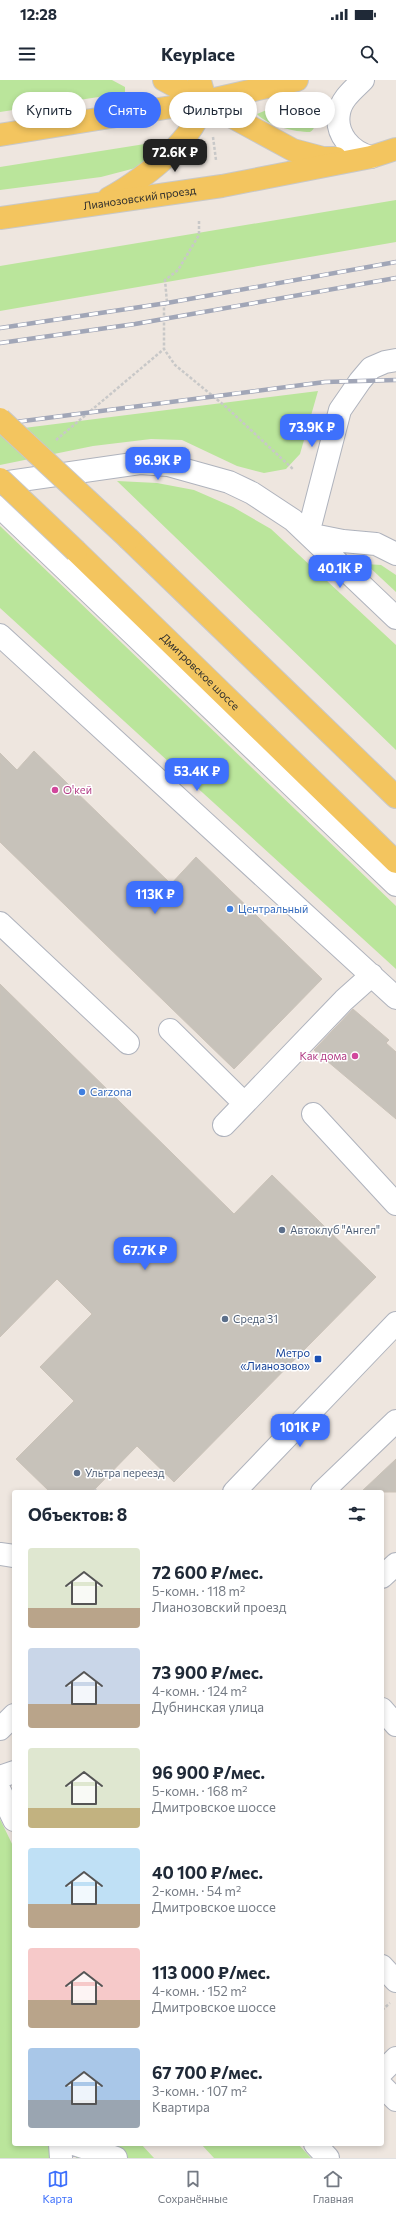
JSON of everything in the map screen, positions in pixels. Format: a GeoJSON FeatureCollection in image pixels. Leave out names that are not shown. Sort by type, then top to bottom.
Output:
{"type":"FeatureCollection","features":[{"type":"Feature","properties":{"kind":"main road"},"geometry":{"type":"LineString","coordinates":[[164,80],[185,92]]}},
{"type":"Feature","properties":{"kind":"main road"},"geometry":{"type":"LineString","coordinates":[[199,80],[204,88],[203,92]]}},
{"type":"Feature","properties":{"kind":"main road"},"geometry":{"type":"LineString","coordinates":[[245,92],[297,80]]}},
{"type":"Feature","properties":{"kind":"main road"},"geometry":{"type":"LineString","coordinates":[[0,135],[169,107]]}},
{"type":"Feature","properties":{"kind":"main road"},"geometry":{"type":"LineString","coordinates":[[102,203],[129,188],[158,166],[178,145],[191,128]]}},
{"type":"Feature","properties":{"kind":"main road"},"geometry":{"type":"LineString","coordinates":[[251,128],[293,150],[323,158],[364,158]]}},
{"type":"Feature","properties":{"kind":"main road","name":"Лианозовский проезд"},"geometry":{"type":"LineString","coordinates":[[0,218],[222,186],[364,158],[396,149]]}},
{"type":"Feature","properties":{"kind":"main road"},"geometry":{"type":"LineString","coordinates":[[0,419],[128,539],[396,797]]}},
{"type":"Feature","properties":{"kind":"main road","name":"Дмитровское шоссе"},"geometry":{"type":"LineString","coordinates":[[0,479],[396,862]]}},
{"type":"Feature","properties":{"kind":"street"},"geometry":{"type":"LineString","coordinates":[[363,80],[348,94],[339,113],[340,130],[347,144],[364,158]]}},
{"type":"Feature","properties":{"kind":"street"},"geometry":{"type":"LineString","coordinates":[[308,534],[318,490],[340,410],[360,380],[371,368],[385,362],[396,360]]}},
{"type":"Feature","properties":{"kind":"street"},"geometry":{"type":"LineString","coordinates":[[0,483],[140,463],[168,465],[206,475],[252,493],[281,511],[308,534],[396,618]]}},
{"type":"Feature","properties":{"kind":"street"},"geometry":{"type":"LineString","coordinates":[[0,507],[396,885]]}},
{"type":"Feature","properties":{"kind":"street"},"geometry":{"type":"LineString","coordinates":[[308,534],[343,541],[376,544],[396,554]]}},
{"type":"Feature","properties":{"kind":"street"},"geometry":{"type":"LineString","coordinates":[[0,634],[396,998]]}},
{"type":"Feature","properties":{"kind":"street"},"geometry":{"type":"LineString","coordinates":[[0,923],[128,1043]]}},
{"type":"Feature","properties":{"kind":"street"},"geometry":{"type":"LineString","coordinates":[[224,1125],[348,996],[372,975]]}},
{"type":"Feature","properties":{"kind":"street"},"geometry":{"type":"LineString","coordinates":[[170,1030],[244,1103]]}},
{"type":"Feature","properties":{"kind":"street"},"geometry":{"type":"LineString","coordinates":[[313,1114],[396,1204]]}},
{"type":"Feature","properties":{"kind":"street"},"geometry":{"type":"LineString","coordinates":[[236,1490],[396,1323]]}},
{"type":"Feature","properties":{"kind":"street"},"geometry":{"type":"LineString","coordinates":[[324,1490],[396,1421]]}},
{"type":"Feature","properties":{"kind":"street"},"geometry":{"type":"LineString","coordinates":[[0,1554],[12,1556]]}},
{"type":"Feature","properties":{"kind":"street"},"geometry":{"type":"LineString","coordinates":[[384,1575],[396,1564]]}},
{"type":"Feature","properties":{"kind":"street"},"geometry":{"type":"LineString","coordinates":[[0,1729],[12,1717]]}},
{"type":"Feature","properties":{"kind":"street"},"geometry":{"type":"LineString","coordinates":[[0,1777],[12,1773]]}},
{"type":"Feature","properties":{"kind":"street"},"geometry":{"type":"LineString","coordinates":[[0,1791],[12,1816]]}},
{"type":"Feature","properties":{"kind":"street"},"geometry":{"type":"LineString","coordinates":[[384,1968],[396,1981]]}},
{"type":"Feature","properties":{"kind":"street"},"geometry":{"type":"LineString","coordinates":[[384,2070],[396,2058]]}},
{"type":"Feature","properties":{"kind":"street"},"geometry":{"type":"LineString","coordinates":[[384,2088],[396,2100]]}},
{"type":"Feature","properties":{"kind":"street"},"geometry":{"type":"LineString","coordinates":[[60,2146],[61,2158]]}},
{"type":"Feature","properties":{"kind":"street"},"geometry":{"type":"LineString","coordinates":[[80,2146],[116,2158]]}},
{"type":"Feature","properties":{"kind":"street"},"geometry":{"type":"LineString","coordinates":[[317,2146],[328,2158]]}},
{"type":"Feature","properties":{"kind":"path"},"geometry":{"type":"LineString","coordinates":[[211,129],[216,160]]}},
{"type":"Feature","properties":{"kind":"path"},"geometry":{"type":"LineString","coordinates":[[199,221],[199,235],[178,270],[164,280],[167,303],[164,306],[164,349],[175,365],[226,406],[294,470]]}},
{"type":"Feature","properties":{"kind":"path"},"geometry":{"type":"LineString","coordinates":[[50,446],[164,349]]}},
{"type":"Feature","properties":{"kind":"green space"},"geometry":{"type":"Polygon","coordinates":[[[0,80],[112,80],[125,87],[125,92],[94,92],[94,98],[86,99],[86,92],[12,92],[12,110],[0,112],[0,80]]]}},
{"type":"Feature","properties":{"kind":"green space"},"geometry":{"type":"Polygon","coordinates":[[[265,111],[265,120],[262,118],[257,114],[265,111]]]}},
{"type":"Feature","properties":{"kind":"green space"},"geometry":{"type":"Polygon","coordinates":[[[282,128],[314,128],[310,132],[282,128]]]}},
{"type":"Feature","properties":{"kind":"green space"},"geometry":{"type":"Polygon","coordinates":[[[170,140],[147,165],[101,177],[0,190],[0,167],[170,140]]]}},
{"type":"Feature","properties":{"kind":"green space"},"geometry":{"type":"Polygon","coordinates":[[[396,200],[396,242],[0,311],[0,266],[396,200]]]}},
{"type":"Feature","properties":{"kind":"green space"},"geometry":{"type":"Polygon","coordinates":[[[318,391],[300,454],[286,469],[264,473],[237,466],[182,440],[151,439],[93,446],[0,465],[0,431],[318,391]]]}},
{"type":"Feature","properties":{"kind":"green space"},"geometry":{"type":"Polygon","coordinates":[[[117,481],[157,483],[194,490],[233,507],[271,529],[396,645],[396,750],[117,481]]]}},
{"type":"Feature","properties":{"kind":"green space"},"geometry":{"type":"Polygon","coordinates":[[[0,526],[396,906],[396,969],[0,608],[0,526]]]}},
{"type":"Feature","properties":{"kind":"green space"},"geometry":{"type":"Polygon","coordinates":[[[366,564],[381,565],[396,575],[396,592],[366,564]]]}},
{"type":"Feature","properties":{"kind":"green space"},"geometry":{"type":"Polygon","coordinates":[[[0,1819],[12,1844],[12,2146],[54,2146],[55,2158],[0,2158],[0,1819]]]}},
{"type":"Feature","properties":{"kind":"green space"},"geometry":{"type":"Polygon","coordinates":[[[75,2146],[143,2146],[154,2158],[76,2158],[75,2146]]]}},
{"type":"Feature","properties":{"kind":"green space"},"geometry":{"type":"Polygon","coordinates":[[[203,2146],[300,2146],[311,2158],[214,2158],[203,2146]]]}},
{"type":"Feature","properties":{"kind":"building"},"geometry":{"type":"Polygon","coordinates":[[[34,751],[171,884],[196,857],[322,979],[234,1069],[0,842],[0,753],[17,770],[34,751]]]}},
{"type":"Feature","properties":{"kind":"building"},"geometry":{"type":"Polygon","coordinates":[[[0,984],[234,1214],[272,1175],[376,1277],[174,1482],[137,1446],[94,1490],[48,1490],[16,1459],[74,1401],[40,1367],[92,1314],[57,1279],[0,1337],[0,984]]]}},
{"type":"Feature","properties":{"kind":"building"},"geometry":{"type":"Polygon","coordinates":[[[353,1009],[389,1040],[386,1043],[396,1052],[396,1119],[314,1050],[353,1009]]]}},
{"type":"Feature","properties":{"kind":"building"},"geometry":{"type":"Polygon","coordinates":[[[396,1459],[396,1492],[384,1492],[384,1490],[363,1490],[396,1459]]]}},
{"type":"Feature","properties":{"kind":"railway"},"geometry":{"type":"LineString","coordinates":[[0,328],[167,303],[396,262]]}},
{"type":"Feature","properties":{"kind":"railway"},"geometry":{"type":"LineString","coordinates":[[0,343],[135,324],[396,278]]}},
{"type":"Feature","properties":{"kind":"railway"},"geometry":{"type":"LineString","coordinates":[[0,424],[325,382],[396,380]]}},
{"type":"Feature","properties":{"kind":"place","name":"О'кей"},"geometry":{"type":"Point","coordinates":[55,790]}},
{"type":"Feature","properties":{"kind":"place","name":"Центральный"},"geometry":{"type":"Point","coordinates":[230,909]}},
{"type":"Feature","properties":{"kind":"place","name":"Как дома"},"geometry":{"type":"Point","coordinates":[355,1056]}},
{"type":"Feature","properties":{"kind":"place","name":"Carzona"},"geometry":{"type":"Point","coordinates":[82,1092]}},
{"type":"Feature","properties":{"kind":"place","name":"Автоклуб \"Ангел\""},"geometry":{"type":"Point","coordinates":[282,1230]}},
{"type":"Feature","properties":{"kind":"place","name":"Среда 31"},"geometry":{"type":"Point","coordinates":[225,1319]}},
{"type":"Feature","properties":{"kind":"place","name":"Метро «Лианозово»"},"geometry":{"type":"Point","coordinates":[318,1359]}},
{"type":"Feature","properties":{"kind":"place","name":"Ультра переезд"},"geometry":{"type":"Point","coordinates":[77,1473]}}]}
